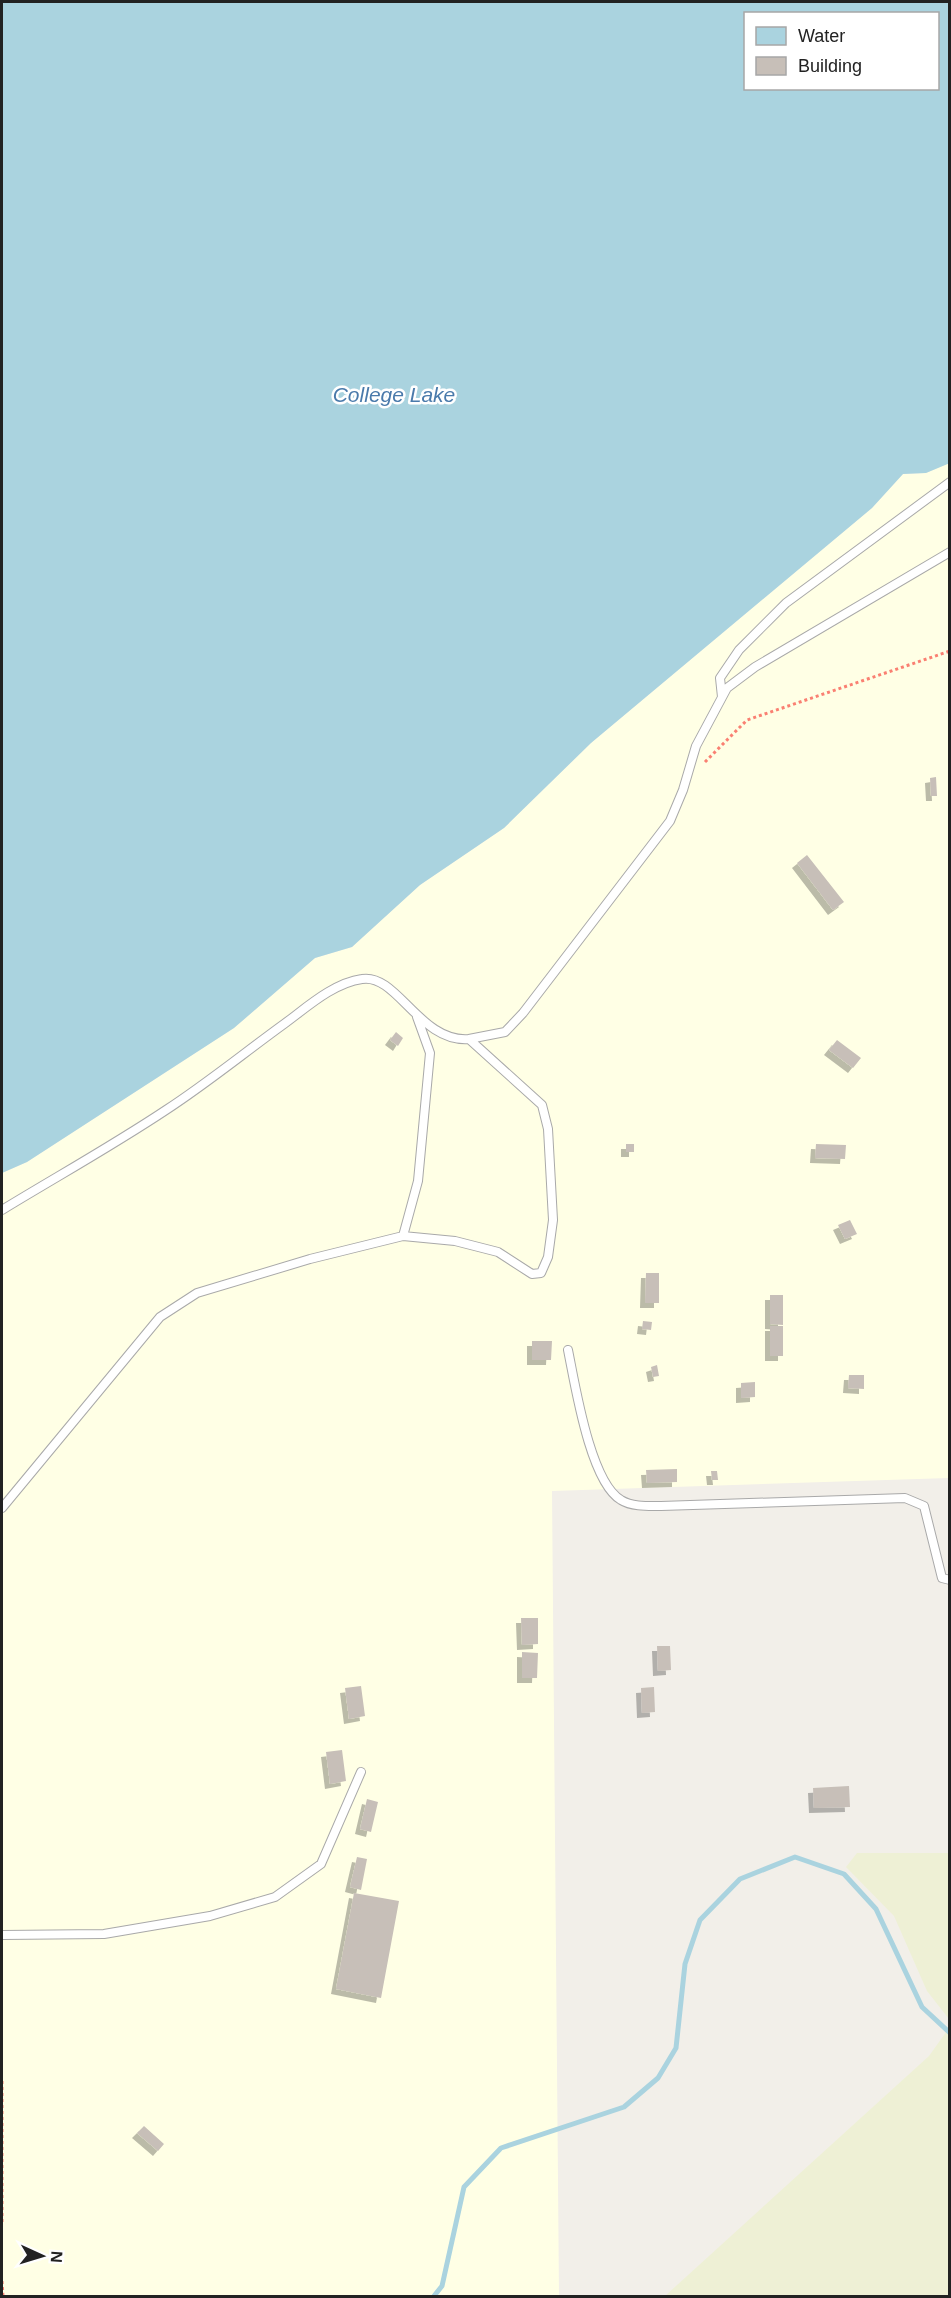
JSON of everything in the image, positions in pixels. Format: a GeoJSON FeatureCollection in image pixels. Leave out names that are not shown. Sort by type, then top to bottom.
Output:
{"type":"FeatureCollection","features":[{"type":"Feature","properties":{"kind":"lane"},"geometry":{"type":"LineString","coordinates":[[722,698],[720,678],[739,650],[786,603],[950,482]]}},
{"type":"Feature","properties":{"kind":"lane"},"geometry":{"type":"LineString","coordinates":[[2,1210],[166,1110],[325,994],[360,979],[372,978],[382,982],[417,1017],[438,1032],[460,1040],[505,1032],[523,1013],[670,821],[683,790],[696,746],[727,688],[755,667],[950,552]]}},
{"type":"Feature","properties":{"kind":"lane"},"geometry":{"type":"LineString","coordinates":[[403,1236],[418,1181],[430,1053],[417,1017]]}},
{"type":"Feature","properties":{"kind":"lane"},"geometry":{"type":"LineString","coordinates":[[2,1508],[160,1317],[197,1293],[403,1236],[455,1241],[498,1252],[532,1274],[541,1273],[548,1257],[553,1220],[548,1129],[542,1105],[469,1039]]}},
{"type":"Feature","properties":{"kind":"lane"},"geometry":{"type":"LineString","coordinates":[[568,1350],[583,1422],[597,1467],[607,1487],[621,1500],[640,1506],[662,1506],[905,1498],[924,1506],[942,1578],[950,1580]]}},
{"type":"Feature","properties":{"kind":"lane"},"geometry":{"type":"LineString","coordinates":[[2,1935],[104,1934],[210,1916],[275,1897],[321,1864],[361,1772]]}},
{"type":"Feature","properties":{"kind":"path"},"geometry":{"type":"LineString","coordinates":[[703,765],[716,748],[747,720],[950,651]]}},
{"type":"Feature","properties":{"kind":"path"},"geometry":{"type":"LineString","coordinates":[[2,2081],[2,2223]]}},
{"type":"Feature","properties":{"kind":"path"},"geometry":{"type":"LineString","coordinates":[[2,2281],[3,2296]]}},
{"type":"Feature","properties":{"kind":"shaded area"},"geometry":{"type":"Polygon","coordinates":[[[949,463],[949,1478],[552,1491],[559,2296],[2,2296],[2,1173],[27,1162],[234,1028],[315,958],[352,947],[420,885],[504,828],[591,743],[872,508],[903,474],[926,473],[949,463]]]}},
{"type":"Feature","properties":{"kind":"shaded area"},"geometry":{"type":"Polygon","coordinates":[[[857,1853],[949,1853],[949,2019],[927,1991],[894,1916],[846,1867],[857,1853]]]}},
{"type":"Feature","properties":{"kind":"shaded area"},"geometry":{"type":"Polygon","coordinates":[[[949,2028],[949,2296],[665,2296],[929,2056],[949,2028]]]}},
{"type":"Feature","properties":{"kind":"water","name":"College Lake"},"geometry":{"type":"Polygon","coordinates":[[[2,2],[949,2],[950,463],[926,473],[903,474],[872,508],[591,743],[504,828],[420,885],[352,947],[315,958],[234,1028],[27,1162],[2,1173],[2,2]]]}},
{"type":"Feature","properties":{"kind":"building"},"geometry":{"type":"Polygon","coordinates":[[[936,777],[937,796],[931,796],[930,778],[936,777]]]}},
{"type":"Feature","properties":{"kind":"building"},"geometry":{"type":"Polygon","coordinates":[[[807,855],[844,902],[833,910],[797,863],[807,855]]]}},
{"type":"Feature","properties":{"kind":"building"},"geometry":{"type":"Polygon","coordinates":[[[396,1032],[403,1038],[398,1046],[390,1040],[396,1032]]]}},
{"type":"Feature","properties":{"kind":"building"},"geometry":{"type":"Polygon","coordinates":[[[837,1040],[861,1058],[853,1068],[829,1050],[837,1040]]]}},
{"type":"Feature","properties":{"kind":"building"},"geometry":{"type":"Polygon","coordinates":[[[626,1144],[634,1144],[634,1152],[626,1152],[626,1144]]]}},
{"type":"Feature","properties":{"kind":"building"},"geometry":{"type":"Polygon","coordinates":[[[816,1144],[846,1145],[845,1159],[815,1158],[816,1144]]]}},
{"type":"Feature","properties":{"kind":"building"},"geometry":{"type":"Polygon","coordinates":[[[850,1220],[857,1234],[845,1239],[838,1225],[850,1220]]]}},
{"type":"Feature","properties":{"kind":"building"},"geometry":{"type":"Polygon","coordinates":[[[646,1273],[659,1273],[659,1303],[645,1303],[646,1273]]]}},
{"type":"Feature","properties":{"kind":"building"},"geometry":{"type":"Polygon","coordinates":[[[770,1295],[783,1295],[783,1325],[770,1324],[770,1295]]]}},
{"type":"Feature","properties":{"kind":"building"},"geometry":{"type":"Polygon","coordinates":[[[643,1321],[652,1322],[651,1330],[642,1329],[643,1321]]]}},
{"type":"Feature","properties":{"kind":"building"},"geometry":{"type":"Polygon","coordinates":[[[770,1326],[783,1326],[783,1356],[770,1356],[770,1326]]]}},
{"type":"Feature","properties":{"kind":"building"},"geometry":{"type":"Polygon","coordinates":[[[532,1341],[552,1341],[551,1360],[532,1360],[532,1341]]]}},
{"type":"Feature","properties":{"kind":"building"},"geometry":{"type":"Polygon","coordinates":[[[657,1365],[659,1376],[653,1377],[651,1367],[657,1365]]]}},
{"type":"Feature","properties":{"kind":"building"},"geometry":{"type":"Polygon","coordinates":[[[849,1375],[864,1375],[864,1389],[848,1388],[849,1375]]]}},
{"type":"Feature","properties":{"kind":"building"},"geometry":{"type":"Polygon","coordinates":[[[755,1382],[755,1397],[741,1398],[741,1383],[755,1382]]]}},
{"type":"Feature","properties":{"kind":"building"},"geometry":{"type":"Polygon","coordinates":[[[677,1469],[677,1482],[647,1483],[646,1470],[677,1469]]]}},
{"type":"Feature","properties":{"kind":"building"},"geometry":{"type":"Polygon","coordinates":[[[711,1471],[717,1471],[718,1480],[712,1480],[711,1471]]]}},
{"type":"Feature","properties":{"kind":"building"},"geometry":{"type":"Polygon","coordinates":[[[521,1618],[538,1618],[538,1644],[522,1645],[521,1618]]]}},
{"type":"Feature","properties":{"kind":"building"},"geometry":{"type":"Polygon","coordinates":[[[657,1646],[670,1646],[671,1670],[658,1671],[657,1646]]]}},
{"type":"Feature","properties":{"kind":"building"},"geometry":{"type":"Polygon","coordinates":[[[522,1652],[538,1653],[537,1678],[522,1678],[522,1652]]]}},
{"type":"Feature","properties":{"kind":"building"},"geometry":{"type":"Polygon","coordinates":[[[361,1686],[365,1716],[349,1719],[345,1688],[361,1686]]]}},
{"type":"Feature","properties":{"kind":"building"},"geometry":{"type":"Polygon","coordinates":[[[654,1687],[655,1712],[642,1713],[641,1688],[654,1687]]]}},
{"type":"Feature","properties":{"kind":"building"},"geometry":{"type":"Polygon","coordinates":[[[342,1750],[346,1781],[330,1784],[326,1752],[342,1750]]]}},
{"type":"Feature","properties":{"kind":"building"},"geometry":{"type":"Polygon","coordinates":[[[849,1786],[850,1807],[814,1808],[813,1788],[849,1786]]]}},
{"type":"Feature","properties":{"kind":"building"},"geometry":{"type":"Polygon","coordinates":[[[367,1799],[378,1802],[371,1832],[360,1829],[367,1799]]]}},
{"type":"Feature","properties":{"kind":"building"},"geometry":{"type":"Polygon","coordinates":[[[357,1857],[367,1859],[361,1890],[350,1887],[357,1857]]]}},
{"type":"Feature","properties":{"kind":"building"},"geometry":{"type":"Polygon","coordinates":[[[354,1893],[399,1901],[381,1998],[336,1989],[354,1893]]]}},
{"type":"Feature","properties":{"kind":"building"},"geometry":{"type":"Polygon","coordinates":[[[144,2126],[164,2144],[158,2151],[137,2133],[144,2126]]]}},
{"type":"Feature","properties":{"kind":"waterway"},"geometry":{"type":"LineString","coordinates":[[434,2296],[442,2286],[464,2187],[501,2148],[624,2107],[658,2078],[676,2048],[685,1964],[700,1920],[740,1879],[795,1857],[844,1874],[876,1909],[922,2007],[950,2033]]}}]}
